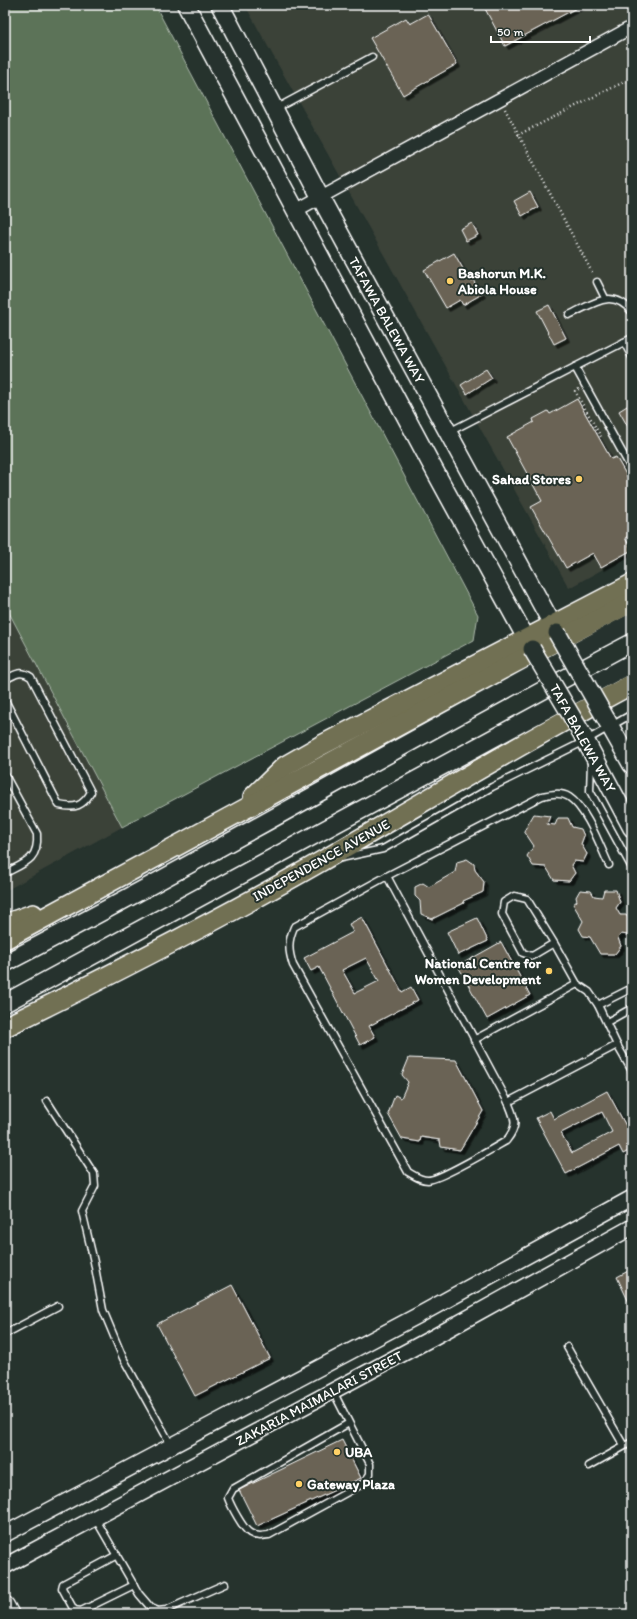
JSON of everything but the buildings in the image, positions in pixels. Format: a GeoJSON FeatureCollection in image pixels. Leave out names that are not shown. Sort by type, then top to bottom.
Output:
{"type":"FeatureCollection","features":[{"type":"Feature","properties":{"kind":"main road","name":"TAFA BALEWA WAY"},"geometry":{"type":"LineString","coordinates":[[186,5],[295,211],[529,644],[586,742],[632,828]]}},
{"type":"Feature","properties":{"kind":"main road","name":"TAFAWA BALEWA WAY"},"geometry":{"type":"LineString","coordinates":[[220,5],[554,629]]}},
{"type":"Feature","properties":{"kind":"main road"},"geometry":{"type":"LineString","coordinates":[[289,774],[320,746],[529,644],[632,584]]}},
{"type":"Feature","properties":{"kind":"main road"},"geometry":{"type":"LineString","coordinates":[[5,939],[241,811],[261,788],[501,670],[632,602]]}},
{"type":"Feature","properties":{"kind":"main road"},"geometry":{"type":"LineString","coordinates":[[5,963],[93,918],[509,686],[632,622]]}},
{"type":"Feature","properties":{"kind":"main road","name":"TAFA BALEWA WAY"},"geometry":{"type":"LineString","coordinates":[[554,629],[608,722]]}},
{"type":"Feature","properties":{"kind":"main road","name":"INDEPENDENCE AVENUE"},"geometry":{"type":"LineString","coordinates":[[5,1003],[632,663]]}},
{"type":"Feature","properties":{"kind":"main road","name":"INDEPENDENCE AVENUE"},"geometry":{"type":"LineString","coordinates":[[5,1027],[117,972],[318,863],[537,735],[632,684]]}},
{"type":"Feature","properties":{"kind":"main road"},"geometry":{"type":"LineString","coordinates":[[608,722],[632,765]]}},
{"type":"Feature","properties":{"kind":"main road"},"geometry":{"type":"LineString","coordinates":[[5,924],[71,904]]}},
{"type":"Feature","properties":{"kind":"main road"},"geometry":{"type":"LineString","coordinates":[[5,1605],[10,1614]]}},
{"type":"Feature","properties":{"kind":"street"},"geometry":{"type":"LineString","coordinates":[[295,211],[632,27]]}},
{"type":"Feature","properties":{"kind":"street","name":"ZAKARIA MAIMALARI STREET"},"geometry":{"type":"LineString","coordinates":[[5,1534],[420,1315],[632,1198]]}},
{"type":"Feature","properties":{"kind":"street","name":"ZAKARIA MAIMALARI STREET"},"geometry":{"type":"LineString","coordinates":[[5,1566],[432,1338],[632,1227]]}},
{"type":"Feature","properties":{"kind":"street"},"geometry":{"type":"LineString","coordinates":[[382,1335],[396,1357]]}},
{"type":"Feature","properties":{"kind":"lane"},"geometry":{"type":"LineString","coordinates":[[275,109],[372,57]]}},
{"type":"Feature","properties":{"kind":"lane"},"geometry":{"type":"LineString","coordinates":[[597,282],[605,298]]}},
{"type":"Feature","properties":{"kind":"lane"},"geometry":{"type":"LineString","coordinates":[[569,315],[605,298],[614,298],[622,302],[632,312]]}},
{"type":"Feature","properties":{"kind":"lane"},"geometry":{"type":"LineString","coordinates":[[449,432],[632,338]]}},
{"type":"Feature","properties":{"kind":"lane"},"geometry":{"type":"LineString","coordinates":[[624,342],[632,357]]}},
{"type":"Feature","properties":{"kind":"lane"},"geometry":{"type":"LineString","coordinates":[[575,367],[632,470]]}},
{"type":"Feature","properties":{"kind":"lane"},"geometry":{"type":"LineString","coordinates":[[5,680],[16,673],[21,673],[31,677],[91,792],[86,800],[79,806],[69,808],[59,805],[5,700]]}},
{"type":"Feature","properties":{"kind":"lane"},"geometry":{"type":"LineString","coordinates":[[318,863],[383,849],[492,787],[586,742],[608,722],[632,714]]}},
{"type":"Feature","properties":{"kind":"lane"},"geometry":{"type":"LineString","coordinates":[[586,742],[590,791],[632,868]]}},
{"type":"Feature","properties":{"kind":"lane"},"geometry":{"type":"LineString","coordinates":[[5,775],[37,834],[35,852],[31,859],[5,873]]}},
{"type":"Feature","properties":{"kind":"lane"},"geometry":{"type":"LineString","coordinates":[[387,876],[508,1102],[515,1119],[513,1132],[506,1141],[441,1176],[429,1180],[419,1179],[408,1172],[293,964],[288,953],[288,939],[294,927],[387,876],[542,796],[556,794],[569,796],[580,808],[609,865]]}},
{"type":"Feature","properties":{"kind":"lane"},"geometry":{"type":"LineString","coordinates":[[554,943],[532,956],[523,953],[502,914],[504,902],[514,896],[527,899],[554,943],[577,984],[589,992],[598,1005],[617,1045],[632,1071]]}},
{"type":"Feature","properties":{"kind":"lane"},"geometry":{"type":"LineString","coordinates":[[474,1040],[577,984]]}},
{"type":"Feature","properties":{"kind":"lane"},"geometry":{"type":"LineString","coordinates":[[598,1005],[632,988]]}},
{"type":"Feature","properties":{"kind":"lane"},"geometry":{"type":"LineString","coordinates":[[607,1022],[632,1008]]}},
{"type":"Feature","properties":{"kind":"lane"},"geometry":{"type":"LineString","coordinates":[[508,1102],[617,1045]]}},
{"type":"Feature","properties":{"kind":"lane"},"geometry":{"type":"LineString","coordinates":[[47,1101],[94,1174],[94,1186],[82,1211],[103,1310],[123,1358],[172,1446]]}},
{"type":"Feature","properties":{"kind":"lane"},"geometry":{"type":"LineString","coordinates":[[5,1334],[58,1306]]}},
{"type":"Feature","properties":{"kind":"lane"},"geometry":{"type":"LineString","coordinates":[[567,1347],[624,1446]]}},
{"type":"Feature","properties":{"kind":"lane"},"geometry":{"type":"LineString","coordinates":[[333,1391],[370,1464],[370,1474],[364,1483],[269,1535],[258,1536],[249,1533],[230,1505],[228,1498],[233,1489],[349,1424]]}},
{"type":"Feature","properties":{"kind":"lane"},"geometry":{"type":"LineString","coordinates":[[589,1466],[632,1442]]}},
{"type":"Feature","properties":{"kind":"lane"},"geometry":{"type":"LineString","coordinates":[[95,1518],[134,1585],[151,1608],[158,1611],[225,1584]]}},
{"type":"Feature","properties":{"kind":"lane"},"geometry":{"type":"LineString","coordinates":[[117,1555],[62,1584],[62,1588],[74,1610],[81,1611],[134,1585]]}},
{"type":"Feature","properties":{"kind":"path"},"geometry":{"type":"LineString","coordinates":[[518,134],[632,78]]}},
{"type":"Feature","properties":{"kind":"path"},"geometry":{"type":"LineString","coordinates":[[499,99],[597,282]]}},
{"type":"Feature","properties":{"kind":"shaded area"},"geometry":{"type":"Polygon","coordinates":[[[245,5],[632,5],[632,553],[569,588],[245,5]]]}},
{"type":"Feature","properties":{"kind":"shaded area"},"geometry":{"type":"Polygon","coordinates":[[[5,605],[122,827],[5,891],[5,605]]]}},
{"type":"Feature","properties":{"kind":"green space"},"geometry":{"type":"Polygon","coordinates":[[[5,5],[155,5],[478,615],[474,640],[122,827],[5,605],[5,5]]]}},
{"type":"Feature","properties":{"kind":"place","name":"Bashorun M.K. Abiola House"},"geometry":{"type":"Point","coordinates":[450,281]}},
{"type":"Feature","properties":{"kind":"place","name":"Sahad Stores"},"geometry":{"type":"Point","coordinates":[579,479]}},
{"type":"Feature","properties":{"kind":"place","name":"National Centre for Women Development"},"geometry":{"type":"Point","coordinates":[549,971]}},
{"type":"Feature","properties":{"kind":"place","name":"UBA"},"geometry":{"type":"Point","coordinates":[337,1452]}},
{"type":"Feature","properties":{"kind":"place","name":"Gateway Plaza"},"geometry":{"type":"Point","coordinates":[299,1484]}}]}
